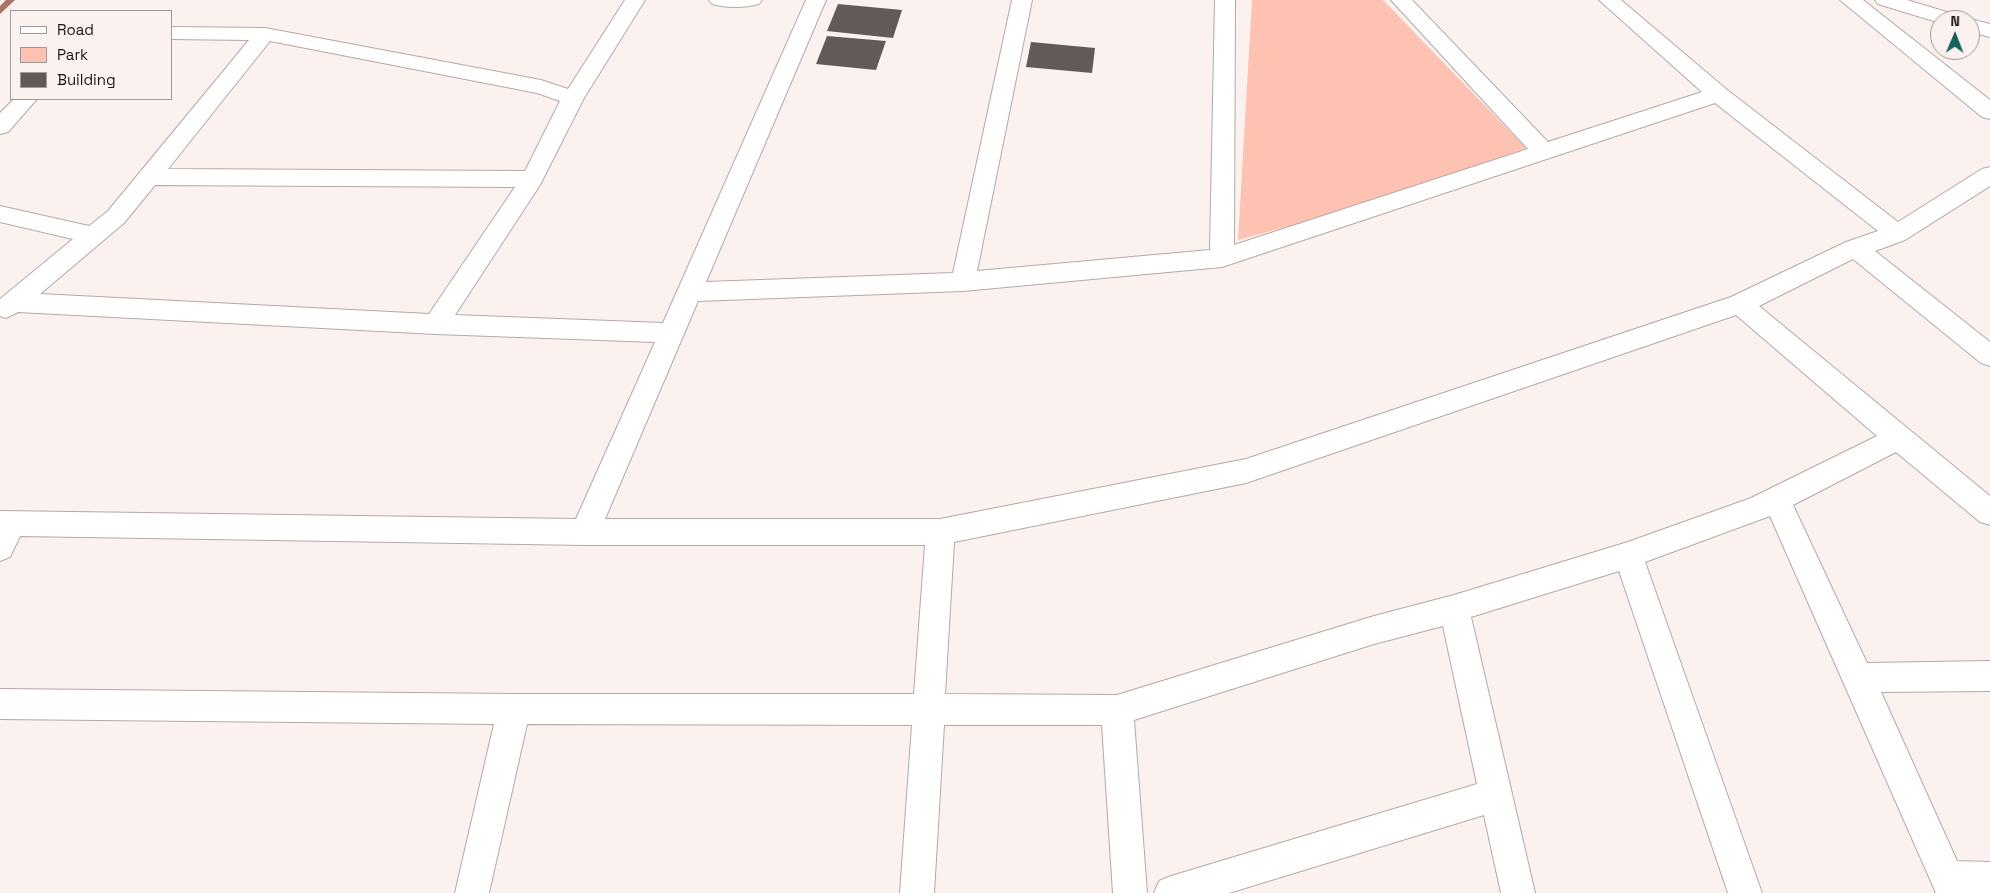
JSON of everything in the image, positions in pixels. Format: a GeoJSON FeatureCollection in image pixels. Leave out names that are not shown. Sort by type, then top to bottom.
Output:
{"type":"FeatureCollection","features":[{"type":"Feature","properties":{"kind":"street"},"geometry":{"type":"LineString","coordinates":[[436,324],[532,179],[573,98],[635,0]]}},
{"type":"Feature","properties":{"kind":"street"},"geometry":{"type":"LineString","coordinates":[[718,0],[752,0]]}},
{"type":"Feature","properties":{"kind":"street"},"geometry":{"type":"LineString","coordinates":[[585,532],[816,0]]}},
{"type":"Feature","properties":{"kind":"street"},"geometry":{"type":"LineString","coordinates":[[963,282],[1022,0]]}},
{"type":"Feature","properties":{"kind":"street"},"geometry":{"type":"LineString","coordinates":[[1222,258],[1226,0]]}},
{"type":"Feature","properties":{"kind":"street"},"geometry":{"type":"LineString","coordinates":[[1401,0],[1544,152]]}},
{"type":"Feature","properties":{"kind":"street"},"geometry":{"type":"LineString","coordinates":[[1609,0],[1718,94],[1897,234]]}},
{"type":"Feature","properties":{"kind":"street"},"geometry":{"type":"LineString","coordinates":[[1850,0],[1960,86],[1990,112]]}},
{"type":"Feature","properties":{"kind":"street"},"geometry":{"type":"LineString","coordinates":[[1885,0],[1930,13]]}},
{"type":"Feature","properties":{"kind":"street"},"geometry":{"type":"LineString","coordinates":[[172,33],[265,34],[541,87],[573,98]]}},
{"type":"Feature","properties":{"kind":"street"},"geometry":{"type":"LineString","coordinates":[[7,307],[95,236],[116,216],[265,34]]}},
{"type":"Feature","properties":{"kind":"street"},"geometry":{"type":"LineString","coordinates":[[688,292],[963,282],[1222,258],[1718,94]]}},
{"type":"Feature","properties":{"kind":"street"},"geometry":{"type":"LineString","coordinates":[[0,127],[25,100]]}},
{"type":"Feature","properties":{"kind":"street"},"geometry":{"type":"LineString","coordinates":[[3,532],[940,532],[1246,471],[1740,304],[1855,248],[1897,234],[1990,175]]}},
{"type":"Feature","properties":{"kind":"street"},"geometry":{"type":"LineString","coordinates":[[150,176],[532,179]]}},
{"type":"Feature","properties":{"kind":"street"},"geometry":{"type":"LineString","coordinates":[[0,214],[95,236]]}},
{"type":"Feature","properties":{"kind":"street"},"geometry":{"type":"LineString","coordinates":[[1855,248],[1990,356]]}},
{"type":"Feature","properties":{"kind":"street"},"geometry":{"type":"LineString","coordinates":[[1740,304],[1990,513]]}},
{"type":"Feature","properties":{"kind":"street"},"geometry":{"type":"LineString","coordinates":[[7,307],[670,333]]}},
{"type":"Feature","properties":{"kind":"street"},"geometry":{"type":"LineString","coordinates":[[0,704],[514,709],[1117,710],[1374,630],[1454,610],[1628,554],[1761,507],[1898,438]]}},
{"type":"Feature","properties":{"kind":"street"},"geometry":{"type":"LineString","coordinates":[[1776,499],[1950,886],[1990,879]]}},
{"type":"Feature","properties":{"kind":"street"},"geometry":{"type":"LineString","coordinates":[[917,893],[940,532]]}},
{"type":"Feature","properties":{"kind":"street"},"geometry":{"type":"LineString","coordinates":[[1628,554],[1745,893]]}},
{"type":"Feature","properties":{"kind":"street"},"geometry":{"type":"LineString","coordinates":[[1454,610],[1518,893]]}},
{"type":"Feature","properties":{"kind":"street"},"geometry":{"type":"LineString","coordinates":[[1858,678],[1990,676]]}},
{"type":"Feature","properties":{"kind":"street"},"geometry":{"type":"LineString","coordinates":[[472,893],[514,709]]}},
{"type":"Feature","properties":{"kind":"street"},"geometry":{"type":"LineString","coordinates":[[1117,710],[1130,893]]}},
{"type":"Feature","properties":{"kind":"street"},"geometry":{"type":"LineString","coordinates":[[1171,893],[1496,795]]}},
{"type":"Feature","properties":{"kind":"green space"},"geometry":{"type":"Polygon","coordinates":[[[1252,0],[1383,0],[1526,148],[1395,197],[1238,240],[1252,0]]]}},
{"type":"Feature","properties":{"kind":"building"},"geometry":{"type":"Polygon","coordinates":[[[838,4],[902,10],[893,38],[827,31],[838,4]]]}},
{"type":"Feature","properties":{"kind":"building"},"geometry":{"type":"Polygon","coordinates":[[[827,36],[886,41],[876,70],[816,64],[827,36]]]}},
{"type":"Feature","properties":{"kind":"building"},"geometry":{"type":"Polygon","coordinates":[[[1031,42],[1095,48],[1092,73],[1026,67],[1031,42]]]}},
{"type":"Feature","properties":{"kind":"waterway"},"geometry":{"type":"LineString","coordinates":[[0,11],[11,0]]}}]}
